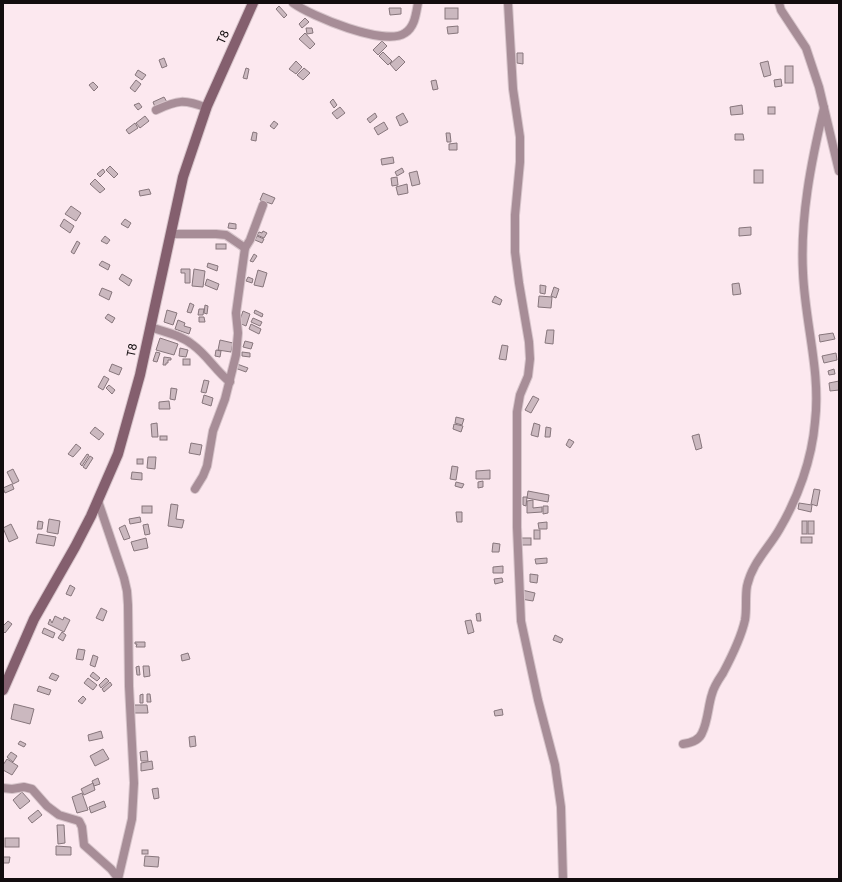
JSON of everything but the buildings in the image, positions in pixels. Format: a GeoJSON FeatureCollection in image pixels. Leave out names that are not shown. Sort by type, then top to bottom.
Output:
{"type":"FeatureCollection","features":[{"type":"Feature","properties":{"kind":"street","name":"T8"},"geometry":{"type":"LineString","coordinates":[[3,690],[34,619],[75,547],[98,502],[118,454],[133,402],[183,177],[206,108],[253,3]]}},
{"type":"Feature","properties":{"kind":"street"},"geometry":{"type":"LineString","coordinates":[[293,3],[307,12],[360,32],[387,37],[398,36],[405,33],[414,22],[418,3]]}},
{"type":"Feature","properties":{"kind":"street"},"geometry":{"type":"LineString","coordinates":[[508,3],[513,89],[520,137],[520,162],[515,215],[515,252],[529,342],[530,359],[528,376],[520,395],[517,412],[517,527],[521,621],[556,771],[560,807],[563,879]]}},
{"type":"Feature","properties":{"kind":"street"},"geometry":{"type":"LineString","coordinates":[[779,3],[781,10],[806,48],[819,87],[839,171]]}},
{"type":"Feature","properties":{"kind":"street"},"geometry":{"type":"LineString","coordinates":[[156,110],[176,102],[184,101],[192,102],[206,108]]}},
{"type":"Feature","properties":{"kind":"street"},"geometry":{"type":"LineString","coordinates":[[683,744],[692,743],[702,735],[712,692],[740,639],[746,619],[747,587],[750,574],[761,554],[779,530],[800,486],[812,444],[816,421],[817,398],[803,272],[804,236],[806,198],[811,166],[824,108]]}},
{"type":"Feature","properties":{"kind":"street"},"geometry":{"type":"LineString","coordinates":[[195,489],[203,476],[213,431],[230,382],[238,344],[236,313],[246,248],[263,205]]}},
{"type":"Feature","properties":{"kind":"street"},"geometry":{"type":"LineString","coordinates":[[171,234],[226,235],[246,248]]}},
{"type":"Feature","properties":{"kind":"street"},"geometry":{"type":"LineString","coordinates":[[150,327],[178,336],[193,345],[220,374],[230,382]]}},
{"type":"Feature","properties":{"kind":"street"},"geometry":{"type":"LineString","coordinates":[[98,502],[124,578],[127,590],[128,605],[129,694],[134,783],[132,819],[118,879]]}},
{"type":"Feature","properties":{"kind":"street"},"geometry":{"type":"LineString","coordinates":[[3,788],[12,789],[24,787],[32,789],[59,815],[79,821],[82,827],[84,845],[111,869],[118,879]]}}]}
